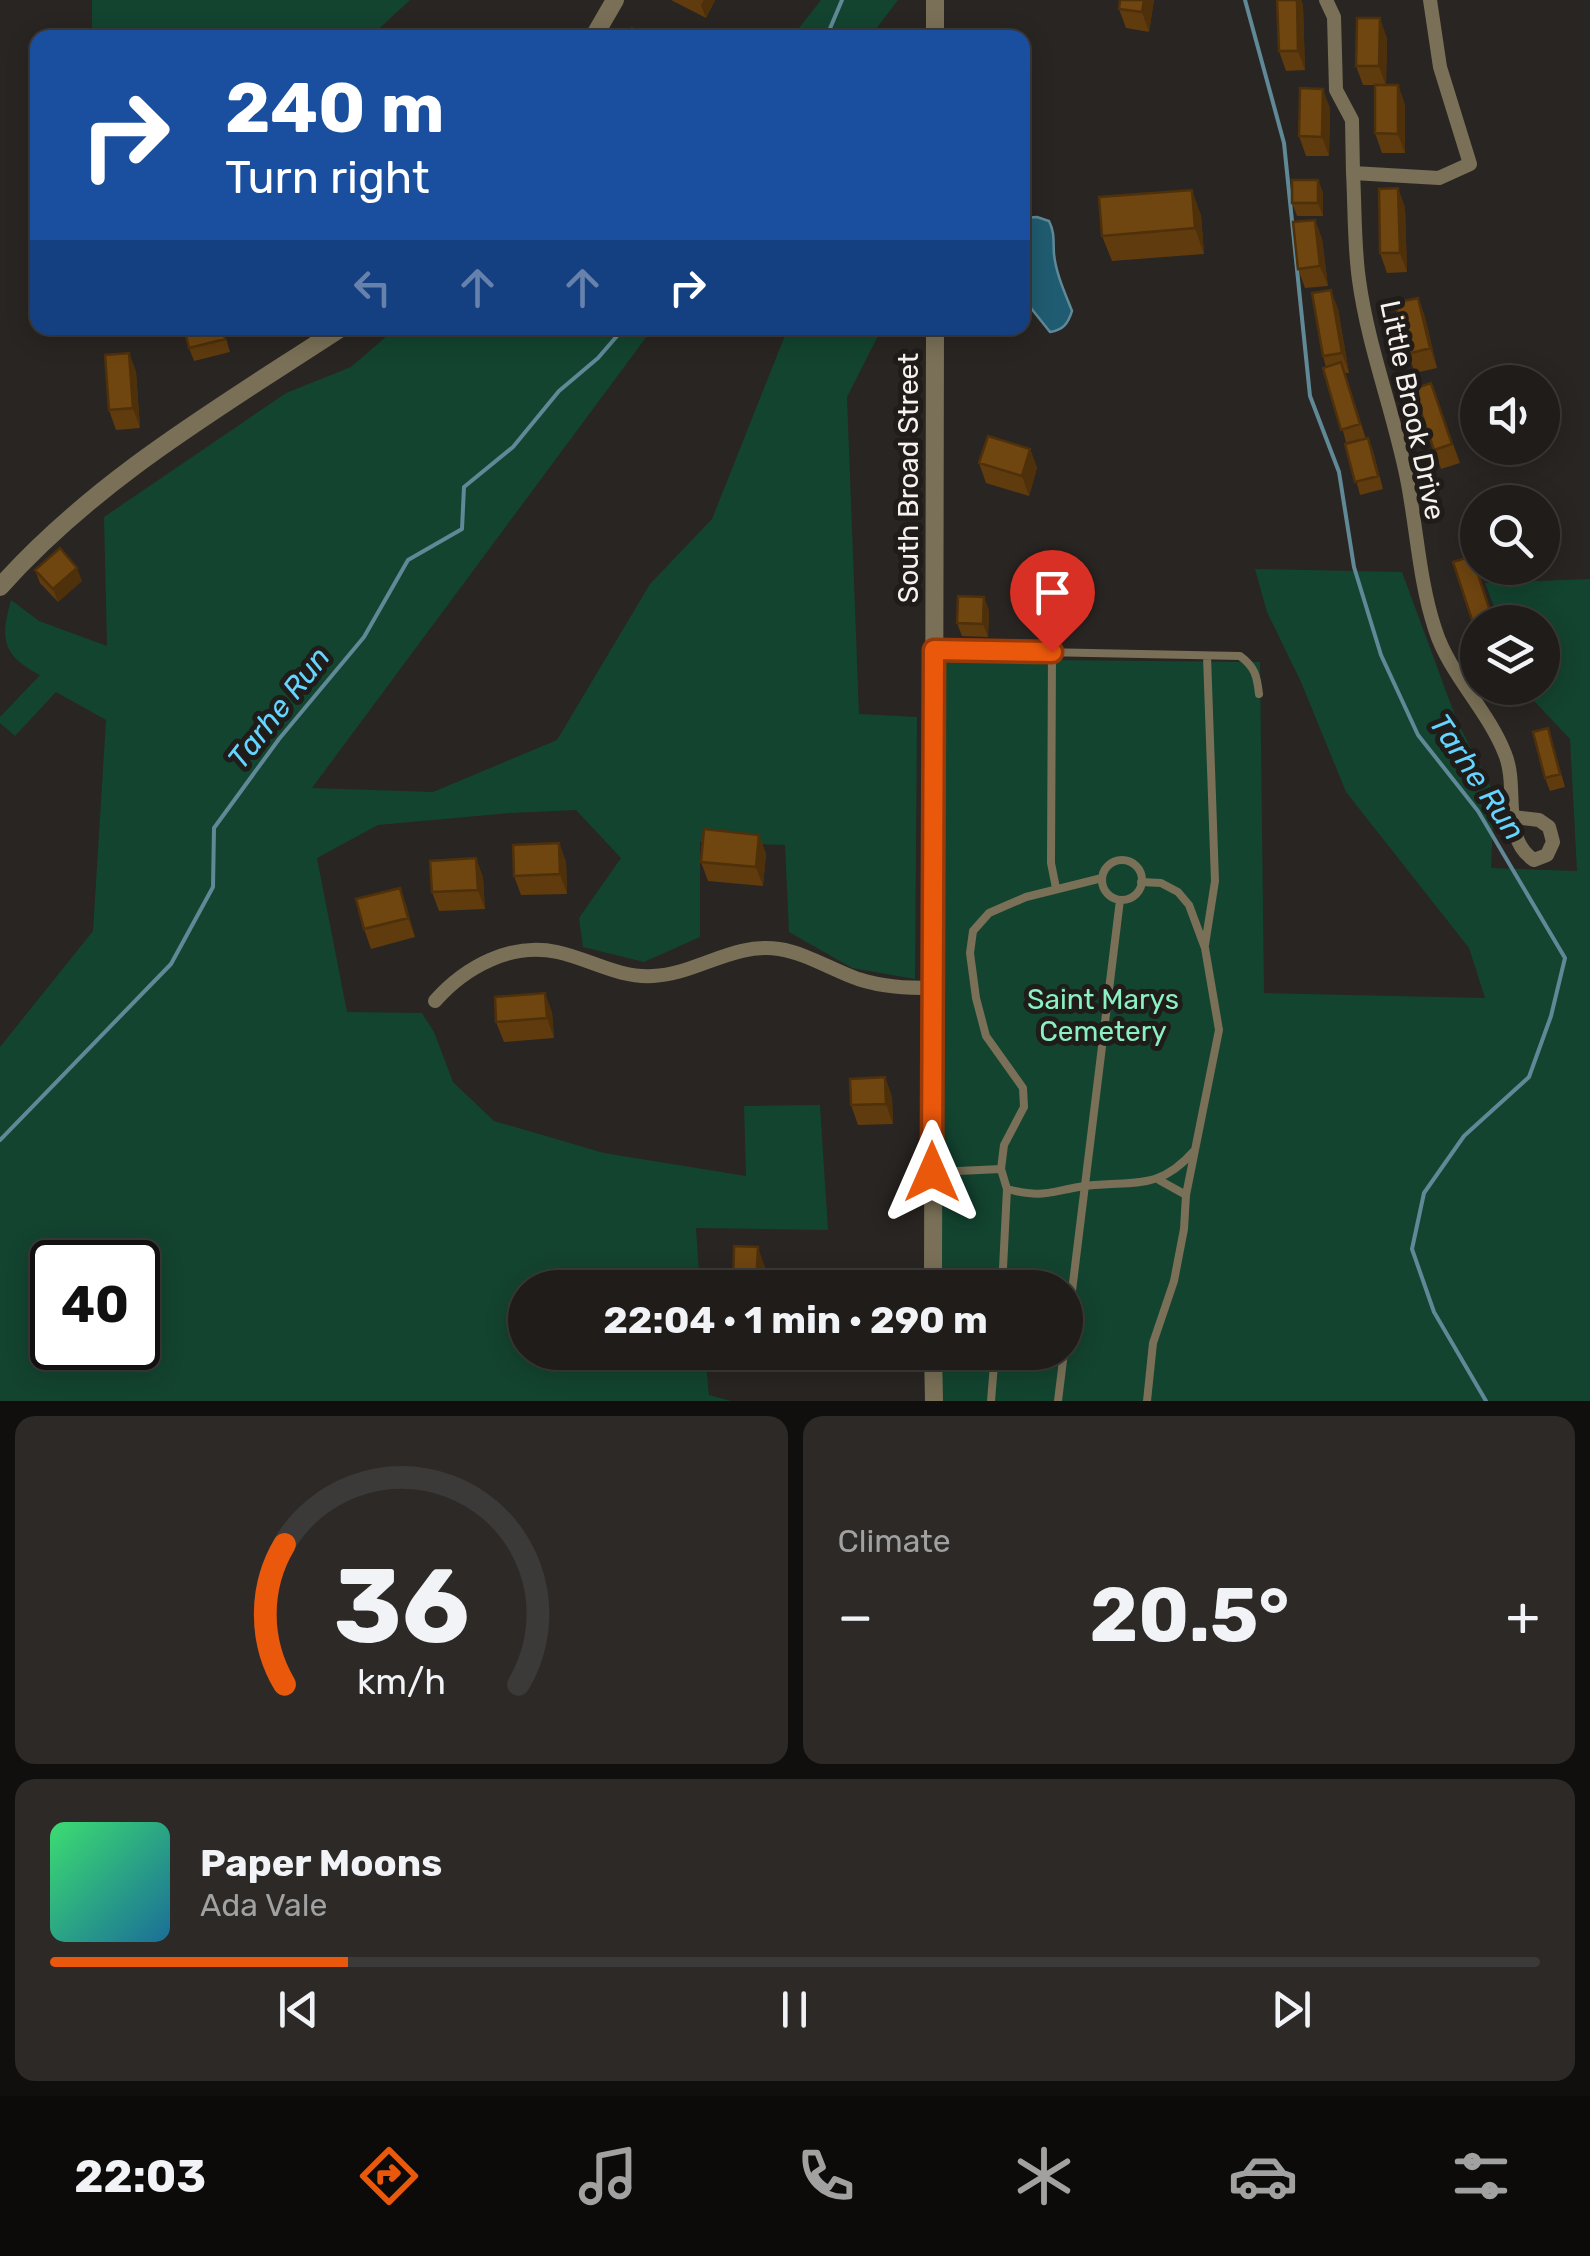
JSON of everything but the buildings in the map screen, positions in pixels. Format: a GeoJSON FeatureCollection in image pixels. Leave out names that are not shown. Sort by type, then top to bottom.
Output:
{"type":"FeatureCollection","features":[{"type":"Feature","properties":{"kind":"street"},"geometry":{"type":"LineString","coordinates":[[598,30],[615,0]]}},
{"type":"Feature","properties":{"kind":"street"},"geometry":{"type":"LineString","coordinates":[[935,0],[935,30]]}},
{"type":"Feature","properties":{"kind":"street","name":"Little Brook Drive"},"geometry":{"type":"LineString","coordinates":[[1326,0],[1334,17],[1336,90],[1352,120],[1359,280],[1407,480],[1420,564],[1436,632],[1507,757],[1513,817]]}},
{"type":"Feature","properties":{"kind":"street"},"geometry":{"type":"LineString","coordinates":[[1353,173],[1439,178],[1470,164],[1440,67],[1430,0]]}},
{"type":"Feature","properties":{"kind":"street"},"geometry":{"type":"LineString","coordinates":[[0,586],[42,541],[121,476],[332,335]]}},
{"type":"Feature","properties":{"kind":"street","name":"South Broad Street"},"geometry":{"type":"LineString","coordinates":[[932,1270],[935,335]]}},
{"type":"Feature","properties":{"kind":"street"},"geometry":{"type":"LineString","coordinates":[[435,1001],[449,986],[482,964],[538,950],[614,971],[654,976],[733,952],[776,948],[880,986],[933,988]]}},
{"type":"Feature","properties":{"kind":"street"},"geometry":{"type":"LineString","coordinates":[[933,1370],[934,1401]]}},
{"type":"Feature","properties":{"kind":"lane"},"geometry":{"type":"LineString","coordinates":[[934,650],[1240,656],[1251,664],[1259,694]]}},
{"type":"Feature","properties":{"kind":"lane"},"geometry":{"type":"LineString","coordinates":[[1052,652],[1051,864],[1056,888]]}},
{"type":"Feature","properties":{"kind":"lane"},"geometry":{"type":"LineString","coordinates":[[1205,948],[1215,882],[1207,656]]}},
{"type":"Feature","properties":{"kind":"lane"},"geometry":{"type":"LineString","coordinates":[[1123,860],[1137,867],[1142,882],[1134,895],[1120,900],[1106,893],[1102,878],[1108,865],[1123,860]]}},
{"type":"Feature","properties":{"kind":"lane"},"geometry":{"type":"LineString","coordinates":[[1003,1270],[1007,1189],[1002,1169],[1004,1146],[1024,1106],[1023,1088],[986,1036],[970,953],[973,932],[989,913],[1056,888],[1102,878]]}},
{"type":"Feature","properties":{"kind":"lane"},"geometry":{"type":"LineString","coordinates":[[1142,882],[1161,882],[1178,892],[1189,905],[1205,948],[1219,1030],[1186,1195],[1174,1281],[1153,1343],[1147,1401]]}},
{"type":"Feature","properties":{"kind":"lane"},"geometry":{"type":"LineString","coordinates":[[1075,1270],[1120,900]]}},
{"type":"Feature","properties":{"kind":"lane"},"geometry":{"type":"LineString","coordinates":[[1007,1189],[1030,1195],[1053,1194],[1085,1186],[1160,1180],[1178,1169],[1194,1151]]}},
{"type":"Feature","properties":{"kind":"lane"},"geometry":{"type":"LineString","coordinates":[[932,1172],[1002,1169]]}},
{"type":"Feature","properties":{"kind":"lane"},"geometry":{"type":"LineString","coordinates":[[1160,1180],[1186,1195]]}},
{"type":"Feature","properties":{"kind":"lane"},"geometry":{"type":"LineString","coordinates":[[990,1401],[994,1370]]}},
{"type":"Feature","properties":{"kind":"lane"},"geometry":{"type":"LineString","coordinates":[[1058,1401],[1062,1370]]}},
{"type":"Feature","properties":{"kind":"green space"},"geometry":{"type":"Polygon","coordinates":[[[92,0],[410,0],[378,30],[92,30],[92,0]]]}},
{"type":"Feature","properties":{"kind":"green space"},"geometry":{"type":"Polygon","coordinates":[[[821,0],[898,0],[875,30],[797,30],[821,0]]]}},
{"type":"Feature","properties":{"kind":"green space"},"geometry":{"type":"Polygon","coordinates":[[[388,335],[648,335],[312,788],[433,792],[557,740],[650,584],[712,519],[785,335],[878,335],[847,397],[859,714],[917,717],[915,979],[852,968],[789,932],[785,845],[700,842],[700,937],[644,962],[583,947],[579,918],[621,858],[576,810],[378,825],[317,858],[347,1012],[422,1013],[434,1032],[453,1082],[494,1121],[604,1153],[746,1176],[744,1106],[820,1105],[828,1230],[696,1228],[699,1270],[508,1270],[508,1370],[707,1370],[709,1395],[731,1401],[0,1401],[0,1047],[93,931],[106,720],[56,692],[15,736],[0,723],[0,717],[40,675],[11,653],[6,625],[11,600],[39,621],[107,646],[104,517],[286,393],[351,367],[388,335]]]}},
{"type":"Feature","properties":{"kind":"green space","name":"Saint Marys Cemetery"},"geometry":{"type":"Polygon","coordinates":[[[1255,569],[1402,572],[1457,721],[1494,793],[1491,868],[1577,871],[1570,739],[1538,705],[1560,705],[1560,605],[1493,605],[1486,585],[1560,585],[1560,580],[1590,579],[1590,1401],[940,1401],[940,1370],[1083,1370],[1083,1270],[940,1270],[944,659],[1260,662],[1264,993],[1485,998],[1469,948],[1346,792],[1301,682],[1267,612],[1255,569]]]}},
{"type":"Feature","properties":{"kind":"water"},"geometry":{"type":"Polygon","coordinates":[[[1030,218],[1049,221],[1051,225],[1057,269],[1072,311],[1064,326],[1050,332],[1030,307],[1030,218]]]}},
{"type":"Feature","properties":{"kind":"waterway","name":"Tarhe Run"},"geometry":{"type":"LineString","coordinates":[[829,30],[842,0]]}},
{"type":"Feature","properties":{"kind":"waterway","name":"Tarhe Run"},"geometry":{"type":"LineString","coordinates":[[1245,0],[1284,143],[1310,396],[1339,472],[1354,567],[1381,655],[1418,735],[1478,811],[1565,958],[1551,1016],[1529,1077],[1464,1136],[1424,1193],[1412,1249],[1434,1312],[1486,1401]]}},
{"type":"Feature","properties":{"kind":"waterway","name":"Tarhe Run"},"geometry":{"type":"LineString","coordinates":[[0,1140],[171,964],[213,887],[214,828],[279,739],[364,637],[408,560],[462,529],[464,487],[513,447],[559,391],[598,358],[617,335]]}},
{"type":"Feature","properties":{"kind":"route"},"geometry":{"type":"LineString","coordinates":[[932,1172],[934,650],[1052,652]]}}]}
